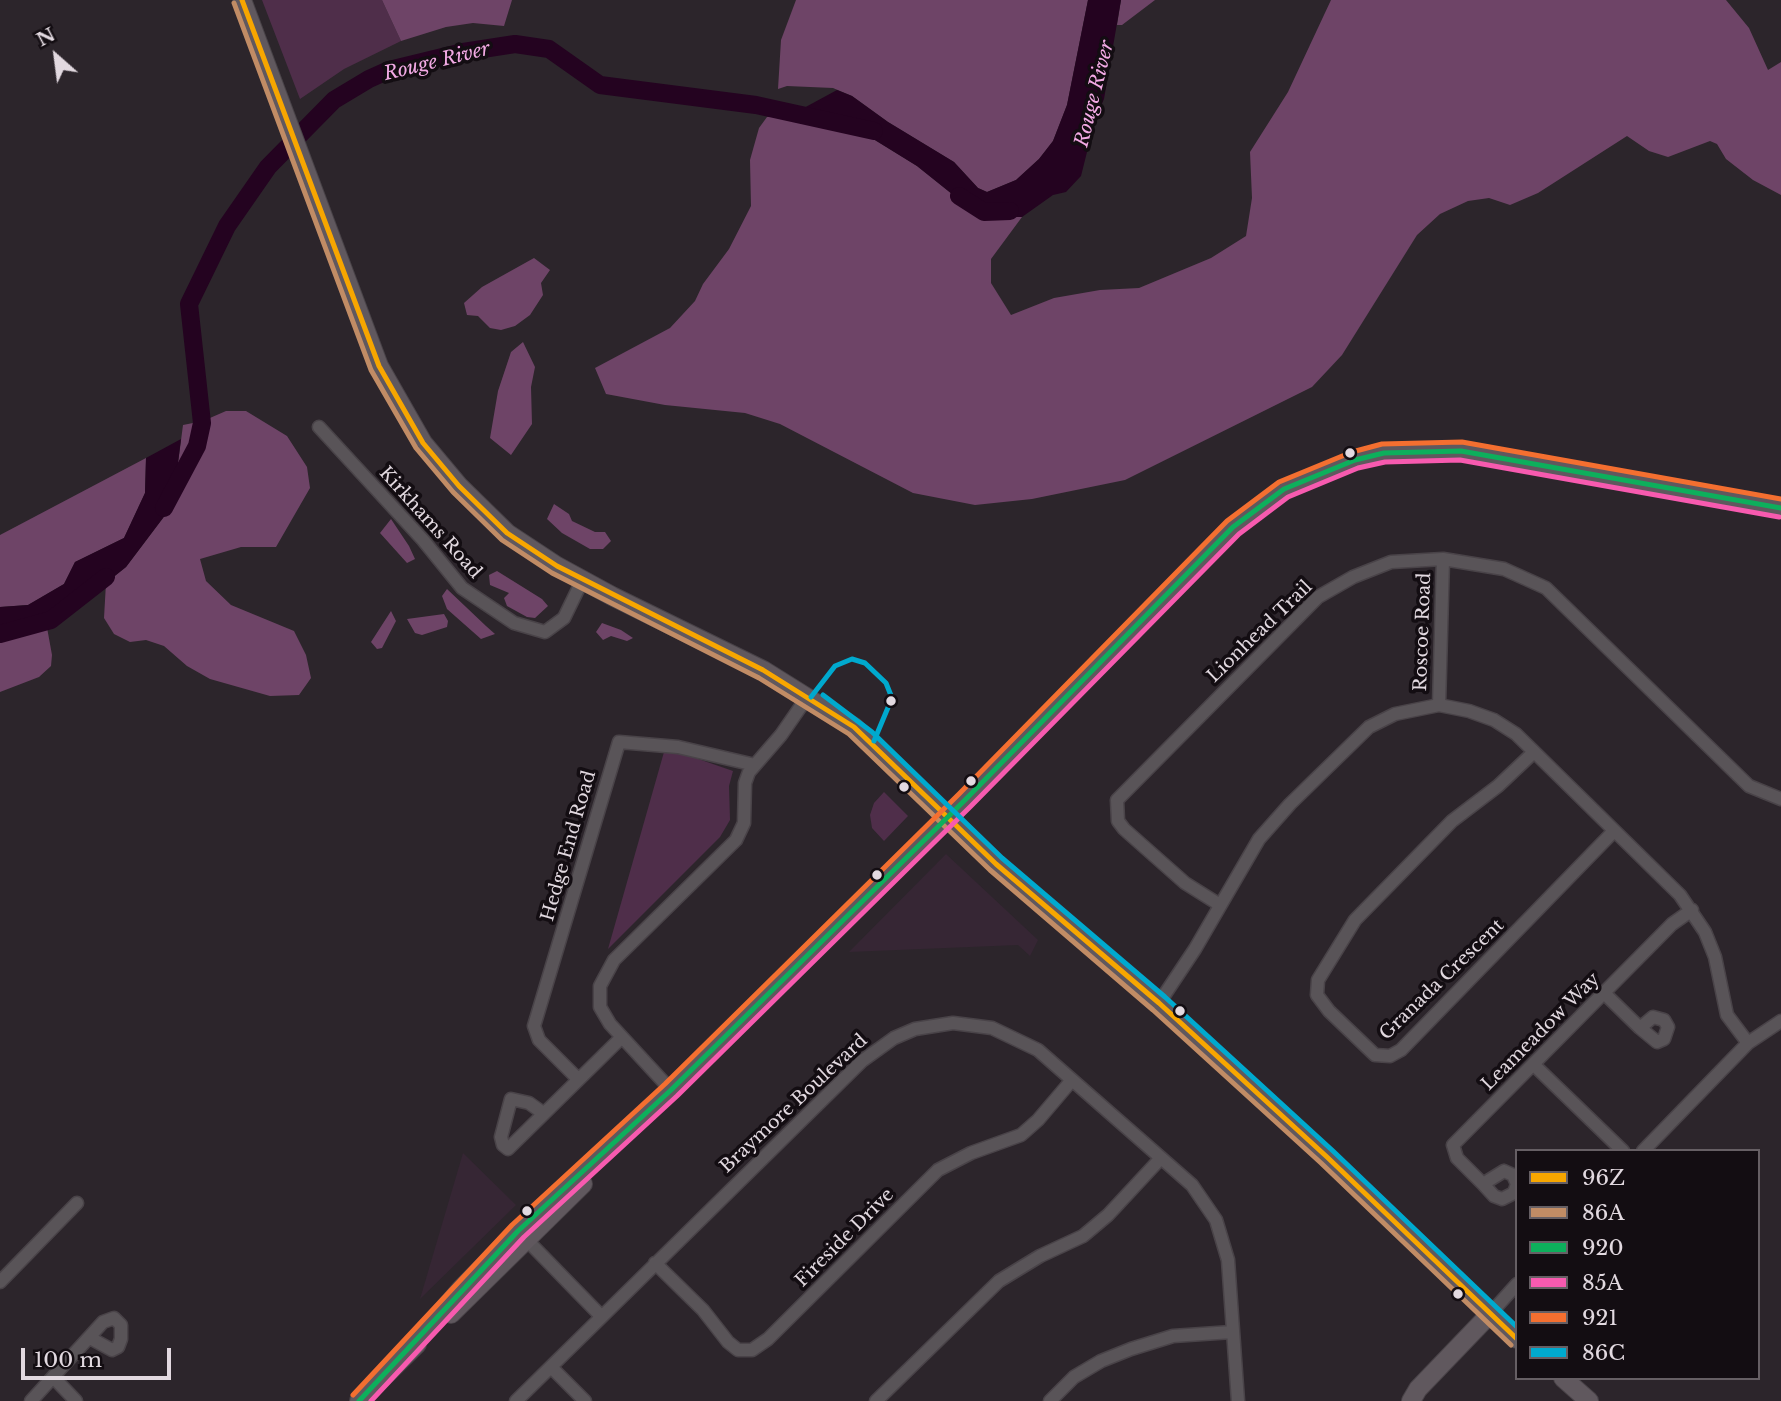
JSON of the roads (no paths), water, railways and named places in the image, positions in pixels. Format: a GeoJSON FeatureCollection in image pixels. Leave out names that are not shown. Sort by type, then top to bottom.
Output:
{"type":"FeatureCollection","features":[{"type":"Feature","properties":{"kind":"main road"},"geometry":{"type":"LineString","coordinates":[[242,0],[379,366],[424,443],[459,486],[507,533],[582,581],[763,670],[854,727],[1030,894],[1159,1003],[1327,1157],[1515,1337]]}},
{"type":"Feature","properties":{"kind":"main road"},"geometry":{"type":"LineString","coordinates":[[359,1401],[523,1236],[566,1203],[631,1128],[948,816],[1233,527],[1284,489],[1327,469],[1384,453],[1461,451],[1781,508]]}},
{"type":"Feature","properties":{"kind":"main road"},"geometry":{"type":"LineString","coordinates":[[1411,1401],[1418,1389],[1490,1314]]}},
{"type":"Feature","properties":{"kind":"main road"},"geometry":{"type":"LineString","coordinates":[[1565,1380],[1589,1401]]}},
{"type":"Feature","properties":{"kind":"street","name":"Kirkhams Road"},"geometry":{"type":"LineString","coordinates":[[318,427],[423,540],[462,588],[514,623],[545,632],[564,618],[582,581]]}},
{"type":"Feature","properties":{"kind":"street","name":"Roscoe Road"},"geometry":{"type":"LineString","coordinates":[[1439,705],[1443,559]]}},
{"type":"Feature","properties":{"kind":"street","name":"Lionhead Trail"},"geometry":{"type":"LineString","coordinates":[[1220,905],[1185,883],[1124,829],[1118,821],[1117,800],[1318,597],[1353,577],[1391,562],[1443,559],[1504,569],[1546,588],[1749,786],[1781,799]]}},
{"type":"Feature","properties":{"kind":"street"},"geometry":{"type":"LineString","coordinates":[[671,1090],[622,1037],[600,1007],[600,986],[606,972],[736,840],[744,823],[745,783],[755,765],[781,735],[808,696]]}},
{"type":"Feature","properties":{"kind":"street"},"geometry":{"type":"LineString","coordinates":[[1159,1003],[1195,949],[1259,839],[1349,744],[1369,727],[1395,714],[1439,705],[1469,710],[1494,720],[1534,752],[1692,910],[1715,957],[1727,1015],[1748,1043]]}},
{"type":"Feature","properties":{"kind":"street","name":"Hedge End Road"},"geometry":{"type":"LineString","coordinates":[[578,1079],[539,1040],[534,1026],[619,742],[678,747],[755,765]]}},
{"type":"Feature","properties":{"kind":"street","name":"Granada Crescent"},"geometry":{"type":"LineString","coordinates":[[1534,752],[1489,793],[1452,821],[1355,920],[1334,949],[1318,980],[1317,995],[1329,1011],[1375,1055],[1390,1056],[1401,1049],[1614,831]]}},
{"type":"Feature","properties":{"kind":"street","name":"Leameadow Way"},"geometry":{"type":"LineString","coordinates":[[1483,1184],[1457,1158],[1453,1145],[1672,924],[1692,910]]}},
{"type":"Feature","properties":{"kind":"street"},"geometry":{"type":"LineString","coordinates":[[1604,993],[1640,1028]]}},
{"type":"Feature","properties":{"kind":"street"},"geometry":{"type":"LineString","coordinates":[[1645,1149],[1748,1043],[1781,1021]]}},
{"type":"Feature","properties":{"kind":"street","name":"Braymore Boulevard"},"geometry":{"type":"LineString","coordinates":[[516,1401],[855,1066],[894,1038],[915,1029],[953,1023],[992,1028],[1038,1050],[1192,1185],[1216,1220],[1228,1260],[1237,1401]]}},
{"type":"Feature","properties":{"kind":"street"},"geometry":{"type":"LineString","coordinates":[[543,1113],[622,1037]]}},
{"type":"Feature","properties":{"kind":"street"},"geometry":{"type":"LineString","coordinates":[[1534,1065],[1621,1149]]}},
{"type":"Feature","properties":{"kind":"street","name":"Fireside Drive"},"geometry":{"type":"LineString","coordinates":[[654,1264],[703,1310],[734,1347],[747,1352],[755,1349],[938,1170],[971,1153],[1021,1135],[1038,1120],[1072,1080]]}},
{"type":"Feature","properties":{"kind":"street"},"geometry":{"type":"LineString","coordinates":[[876,1401],[999,1281],[1032,1260],[1083,1236],[1108,1215],[1161,1158]]}},
{"type":"Feature","properties":{"kind":"street"},"geometry":{"type":"LineString","coordinates":[[3,1274],[77,1203]]}},
{"type":"Feature","properties":{"kind":"street"},"geometry":{"type":"LineString","coordinates":[[523,1236],[601,1316]]}},
{"type":"Feature","properties":{"kind":"street"},"geometry":{"type":"LineString","coordinates":[[1490,1314],[1515,1286]]}},
{"type":"Feature","properties":{"kind":"street"},"geometry":{"type":"LineString","coordinates":[[1050,1401],[1074,1377],[1123,1352],[1173,1336],[1232,1332]]}},
{"type":"Feature","properties":{"kind":"street"},"geometry":{"type":"LineString","coordinates":[[31,1401],[90,1338]]}},
{"type":"Feature","properties":{"kind":"street"},"geometry":{"type":"LineString","coordinates":[[551,1367],[585,1401]]}},
{"type":"Feature","properties":{"kind":"street"},"geometry":{"type":"LineString","coordinates":[[54,1378],[76,1401]]}},
{"type":"Feature","properties":{"kind":"water"},"geometry":{"type":"Polygon","coordinates":[[[1088,0],[1121,0],[1104,99],[1095,120],[1081,176],[1066,192],[1053,195],[1022,217],[1002,217],[962,202],[917,166],[836,116],[789,116],[837,90],[852,96],[888,122],[954,162],[978,188],[987,192],[1016,180],[1039,159],[1053,141],[1067,105],[1088,0]]]}},
{"type":"Feature","properties":{"kind":"water"},"geometry":{"type":"Polygon","coordinates":[[[181,439],[174,494],[166,514],[126,567],[106,583],[75,598],[36,627],[0,635],[0,607],[28,605],[64,584],[75,562],[124,538],[145,493],[146,458],[181,439]]]}},
{"type":"Feature","properties":{"kind":"waterway","name":"Rouge River"},"geometry":{"type":"LineString","coordinates":[[164,508],[197,446],[202,423],[189,304],[227,226],[268,167],[334,100],[369,79],[389,70],[463,52],[515,44],[549,49],[600,85],[756,105],[874,131]]}},
{"type":"Feature","properties":{"kind":"waterway","name":"Rouge River"},"geometry":{"type":"LineString","coordinates":[[959,196],[984,212],[1010,211]]}},
{"type":"Feature","properties":{"kind":"waterway","name":"Rouge River"},"geometry":{"type":"LineString","coordinates":[[0,634],[51,620],[106,577]]}}]}
